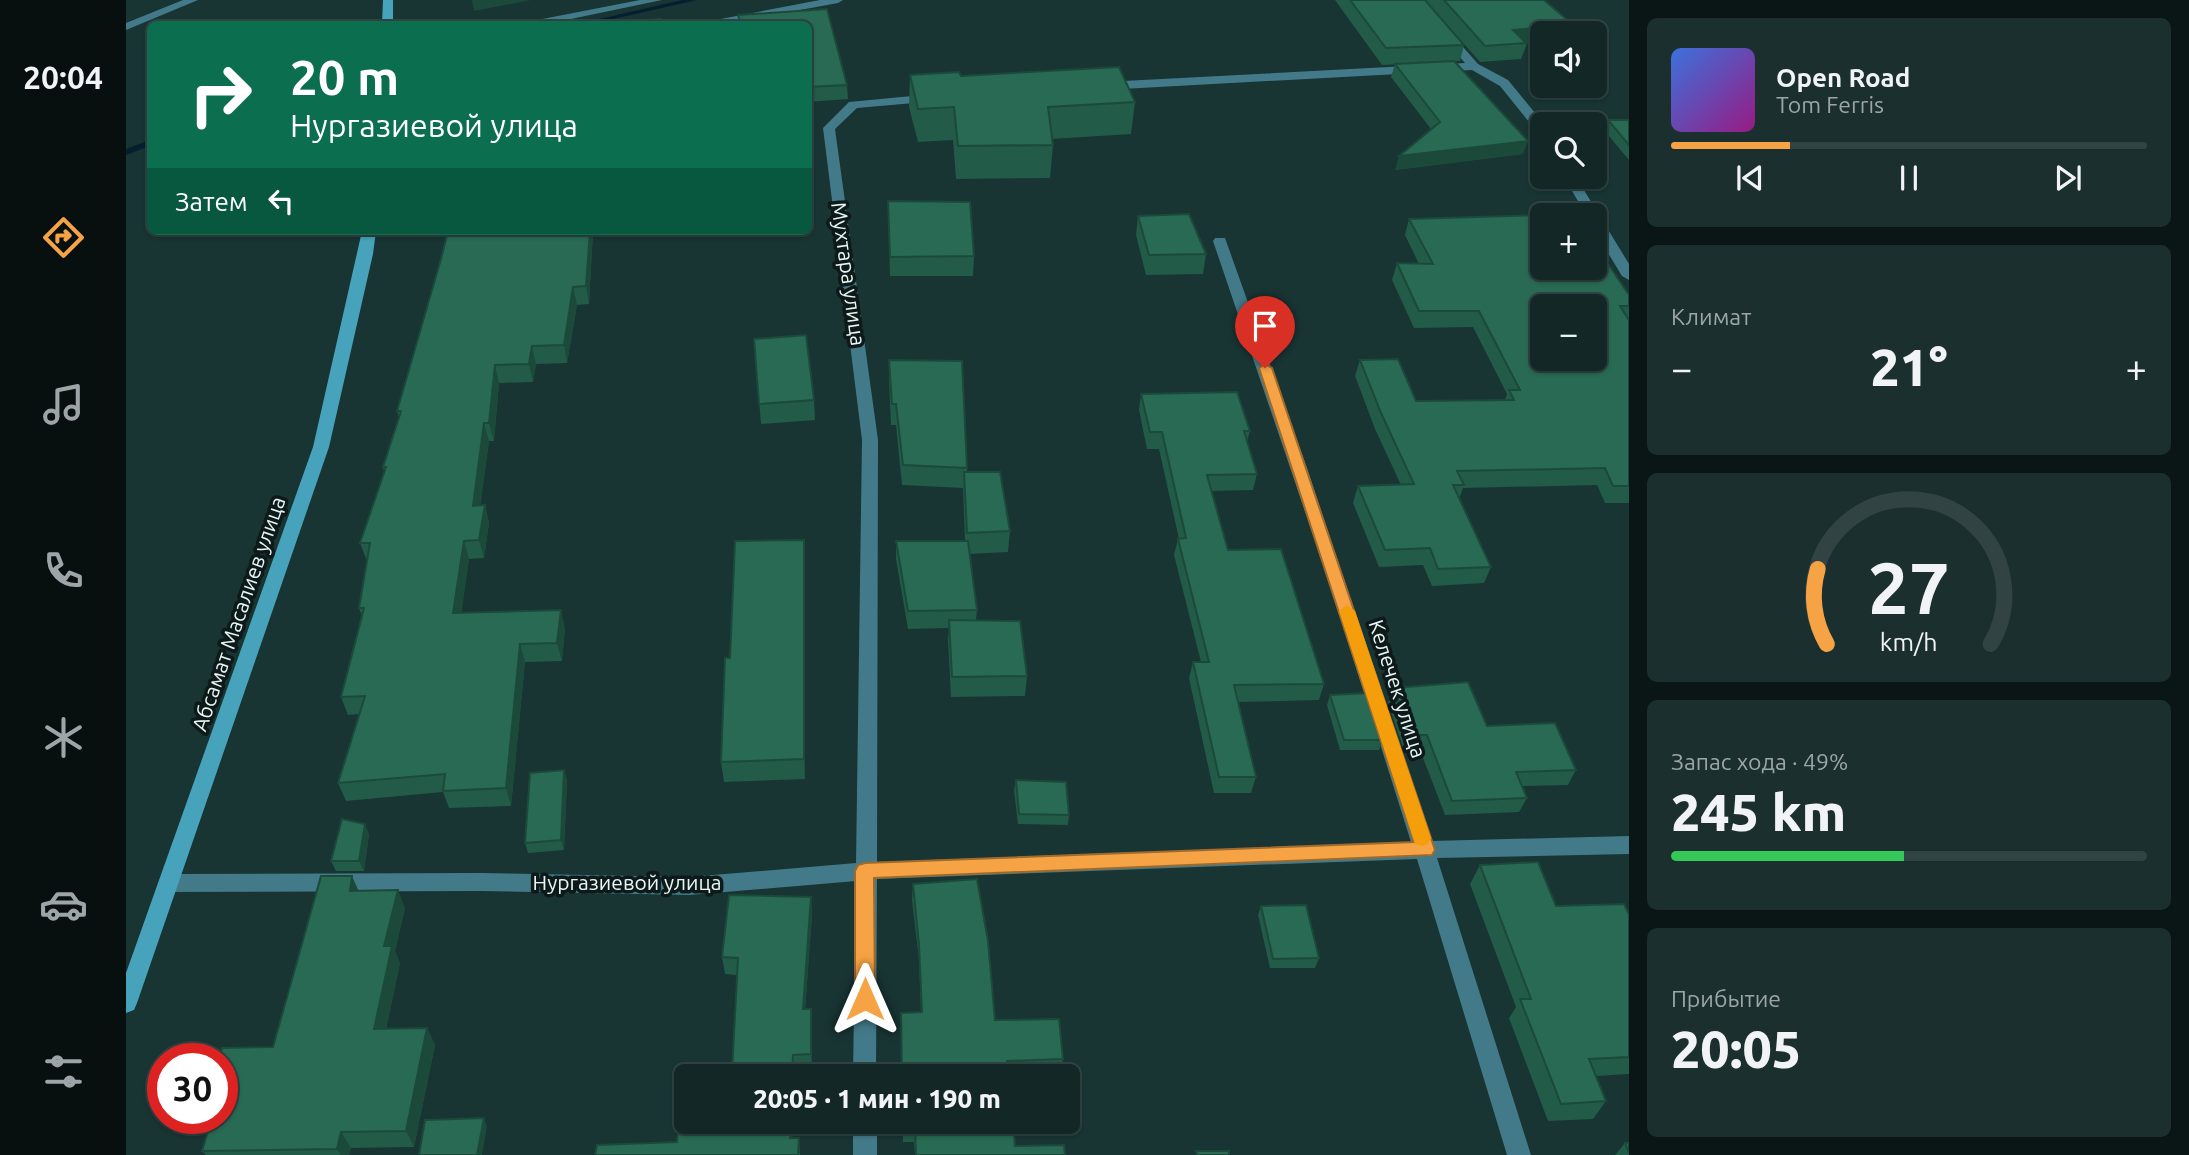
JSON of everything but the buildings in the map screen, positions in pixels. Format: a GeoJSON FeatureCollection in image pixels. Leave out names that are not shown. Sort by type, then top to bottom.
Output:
{"type":"FeatureCollection","features":[{"type":"Feature","properties":{"kind":"street"},"geometry":{"type":"LineString","coordinates":[[126,27],[193,0]]}},
{"type":"Feature","properties":{"kind":"street"},"geometry":{"type":"LineString","coordinates":[[387,0],[388,21]]}},
{"type":"Feature","properties":{"kind":"street"},"geometry":{"type":"LineString","coordinates":[[548,21],[657,0]]}},
{"type":"Feature","properties":{"kind":"street"},"geometry":{"type":"LineString","coordinates":[[726,21],[838,0]]}},
{"type":"Feature","properties":{"kind":"street"},"geometry":{"type":"LineString","coordinates":[[1416,0],[1474,66],[1504,83],[1530,115]]}},
{"type":"Feature","properties":{"kind":"street"},"geometry":{"type":"LineString","coordinates":[[1083,88],[1474,66]]}},
{"type":"Feature","properties":{"kind":"street","name":"Мухтара улица"},"geometry":{"type":"LineString","coordinates":[[865,1064],[870,440],[829,128],[853,105],[948,97]]}},
{"type":"Feature","properties":{"kind":"street","name":"Абсамат Масалиев улица"},"geometry":{"type":"LineString","coordinates":[[126,1003],[321,447],[368,235]]}},
{"type":"Feature","properties":{"kind":"street"},"geometry":{"type":"LineString","coordinates":[[1607,238],[1629,276]]}},
{"type":"Feature","properties":{"kind":"street","name":"Келечек улица"},"geometry":{"type":"LineString","coordinates":[[1220,241],[1293,445],[1426,850],[1519,1155]]}},
{"type":"Feature","properties":{"kind":"street","name":"Нургазиевой улица"},"geometry":{"type":"LineString","coordinates":[[170,883],[480,882],[689,886],[865,871],[1629,845]]}},
{"type":"Feature","properties":{"kind":"street"},"geometry":{"type":"LineString","coordinates":[[865,1134],[865,1155]]}},
{"type":"Feature","properties":{"kind":"waterway"},"geometry":{"type":"LineString","coordinates":[[596,21],[693,0]]}},
{"type":"Feature","properties":{"kind":"waterway"},"geometry":{"type":"LineString","coordinates":[[126,152],[147,144]]}},
{"type":"Feature","properties":{"kind":"slow traffic"},"geometry":{"type":"LineString","coordinates":[[1347,611],[1422,838]]}},
{"type":"Feature","properties":{"kind":"route"},"geometry":{"type":"LineString","coordinates":[[865,999],[865,871],[1426,850],[1293,445],[1265,368]]}}]}
